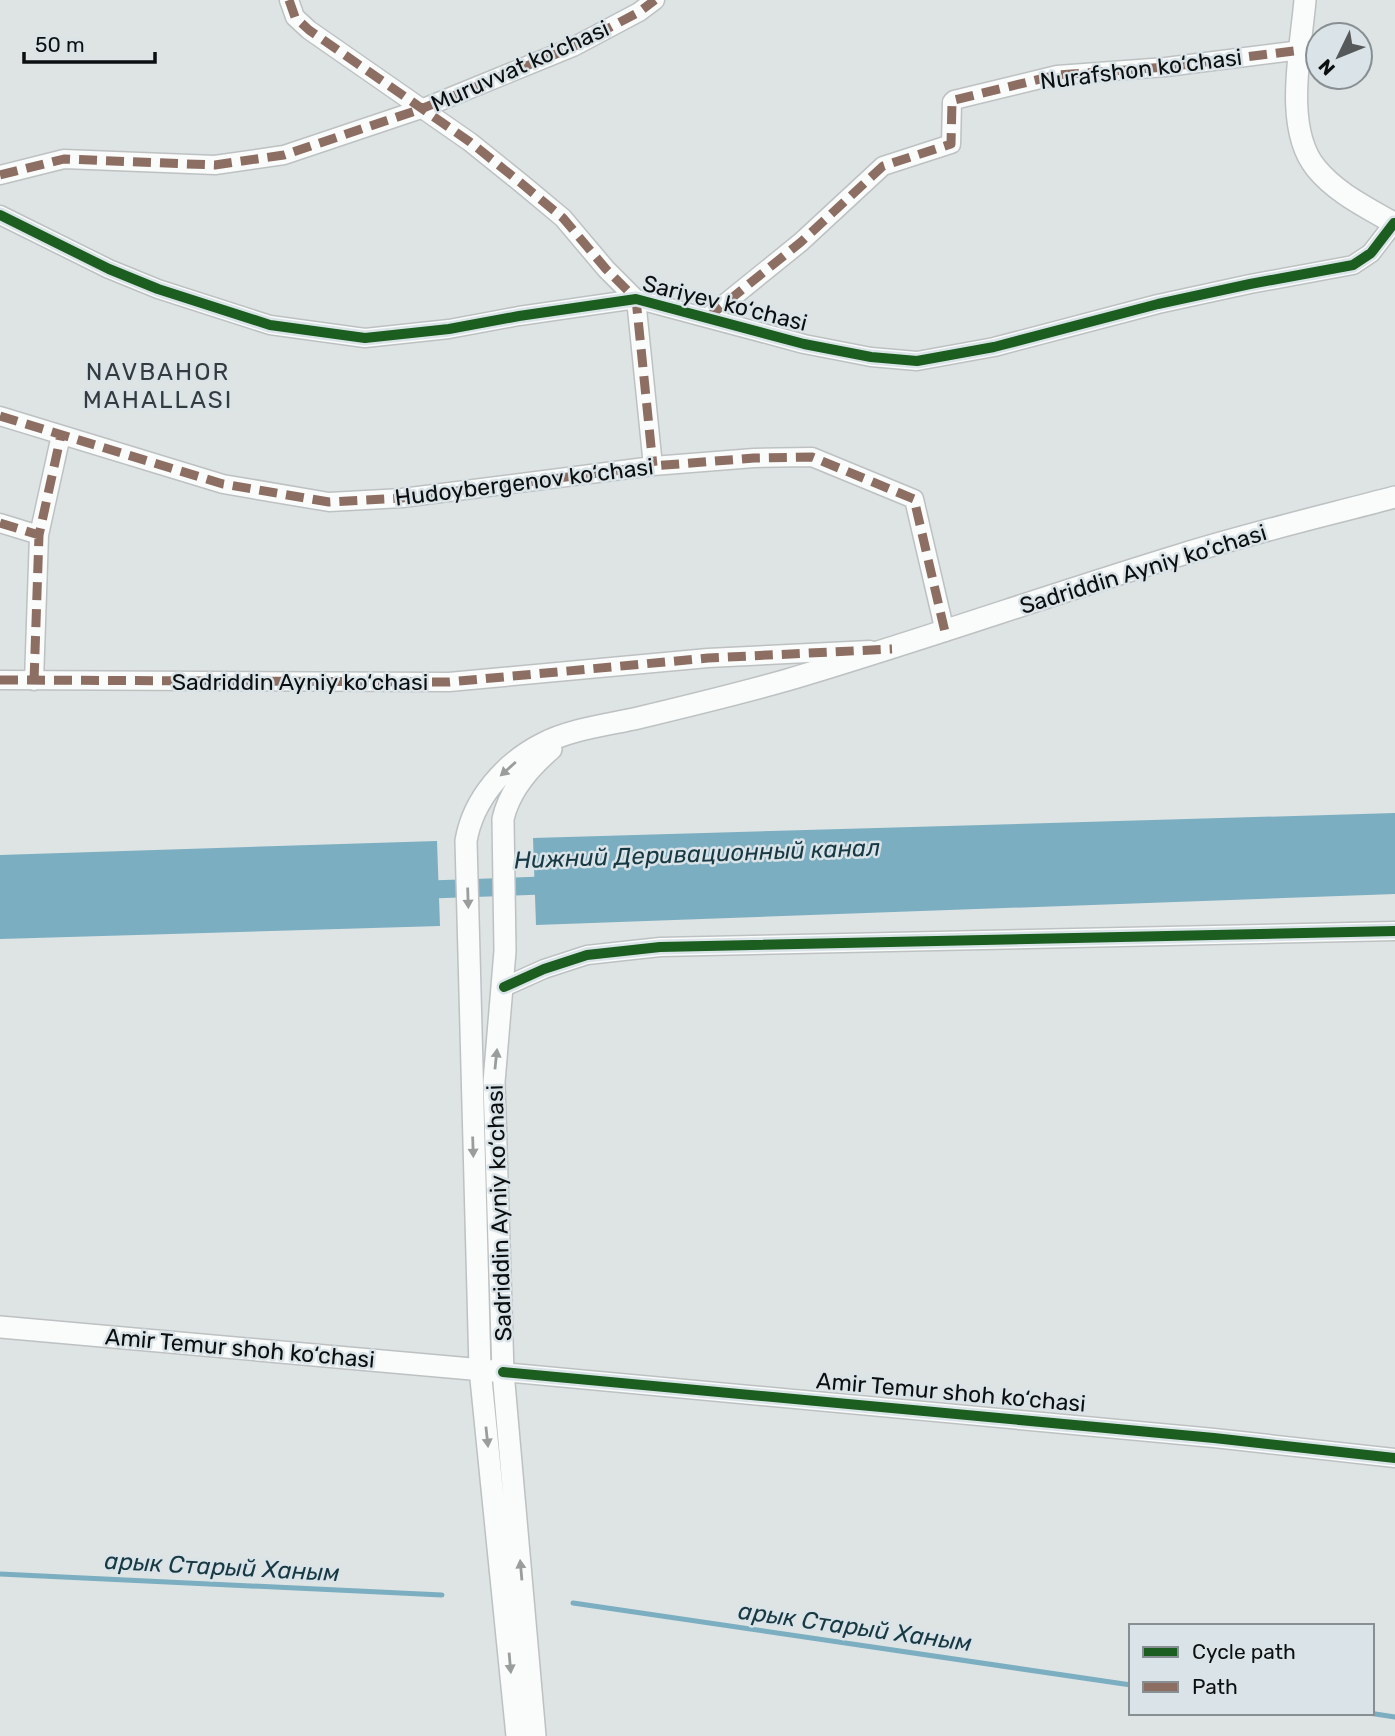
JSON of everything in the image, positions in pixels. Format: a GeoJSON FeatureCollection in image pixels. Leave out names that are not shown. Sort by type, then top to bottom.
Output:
{"type":"FeatureCollection","features":[{"type":"Feature","properties":{"kind":"main road"},"geometry":{"type":"LineString","coordinates":[[1305,0],[1297,120],[1303,146],[1316,169],[1336,187],[1394,224]]}},
{"type":"Feature","properties":{"kind":"main road","name":"Sadriddin Ayniy ko‘chasi"},"geometry":{"type":"LineString","coordinates":[[517,1736],[480,1369],[471,1097],[466,841],[470,822],[494,783],[543,743],[590,729],[705,703],[892,649],[1180,555],[1294,522],[1395,497]]}},
{"type":"Feature","properties":{"kind":"main road","name":"Sadriddin Ayniy ko‘chasi"},"geometry":{"type":"LineString","coordinates":[[535,1736],[503,1371],[494,1082],[504,987],[503,839],[505,810],[524,778],[544,754],[558,744],[590,729]]}},
{"type":"Feature","properties":{"kind":"main road","name":"Amir Temur shoh ko‘chasi"},"geometry":{"type":"LineString","coordinates":[[0,1327],[503,1371]]}},
{"type":"Feature","properties":{"kind":"street","name":"Sariyev ko‘chasi"},"geometry":{"type":"LineString","coordinates":[[289,0],[295,17],[309,30],[470,142],[563,218],[606,269],[636,299]]}},
{"type":"Feature","properties":{"kind":"street","name":"Muruvvat ko‘chasi"},"geometry":{"type":"LineString","coordinates":[[0,175],[64,159],[215,165],[284,155],[421,109],[573,47],[639,12],[654,0]]}},
{"type":"Feature","properties":{"kind":"street","name":"Nurafshon ko‘chasi"},"geometry":{"type":"LineString","coordinates":[[707,318],[802,242],[883,166],[951,144],[954,100],[1057,75],[1166,67],[1301,50]]}},
{"type":"Feature","properties":{"kind":"street","name":"Sariyev ko‘chasi"},"geometry":{"type":"LineString","coordinates":[[0,215],[109,269],[158,289],[270,325],[365,338],[449,329],[636,299],[804,344],[871,357],[916,361],[994,347],[1171,301],[1353,265],[1371,253],[1394,224]]}},
{"type":"Feature","properties":{"kind":"street"},"geometry":{"type":"LineString","coordinates":[[636,299],[653,466]]}},
{"type":"Feature","properties":{"kind":"street","name":"Hudoybergenov ko‘chasi"},"geometry":{"type":"LineString","coordinates":[[0,415],[223,484],[329,502],[402,498],[653,466],[754,458],[812,457],[914,499],[945,632]]}},
{"type":"Feature","properties":{"kind":"street"},"geometry":{"type":"LineString","coordinates":[[34,681],[39,535],[61,435]]}},
{"type":"Feature","properties":{"kind":"street"},"geometry":{"type":"LineString","coordinates":[[0,523],[39,535]]}},
{"type":"Feature","properties":{"kind":"street","name":"Sadriddin Ayniy ko‘chasi"},"geometry":{"type":"LineString","coordinates":[[0,680],[449,682],[708,658],[892,649]]}},
{"type":"Feature","properties":{"kind":"street"},"geometry":{"type":"LineString","coordinates":[[504,987],[544,969],[587,955],[660,947],[1395,931]]}},
{"type":"Feature","properties":{"kind":"street","name":"Amir Temur shoh ko‘chasi"},"geometry":{"type":"LineString","coordinates":[[503,1371],[1200,1436],[1395,1458]]}},
{"type":"Feature","properties":{"kind":"water"},"geometry":{"type":"Polygon","coordinates":[[[1395,813],[1395,894],[536,925],[533,838],[1395,813]]]}},
{"type":"Feature","properties":{"kind":"water"},"geometry":{"type":"Polygon","coordinates":[[[437,841],[440,926],[0,939],[0,855],[437,841]]]}},
{"type":"Feature","properties":{"kind":"waterway","name":"Нижний Деривационный канал"},"geometry":{"type":"LineString","coordinates":[[416,890],[556,885]]}},
{"type":"Feature","properties":{"kind":"waterway","name":"арык Старый Ханым"},"geometry":{"type":"LineString","coordinates":[[0,1574],[442,1595]]}},
{"type":"Feature","properties":{"kind":"waterway","name":"арык Старый Ханым"},"geometry":{"type":"LineString","coordinates":[[573,1603],[1129,1685]]}},
{"type":"Feature","properties":{"kind":"waterway","name":"арык Старый Ханым"},"geometry":{"type":"LineString","coordinates":[[1374,1714],[1395,1717]]}},
{"type":"Feature","properties":{"kind":"marked path"},"geometry":{"type":"LineString","coordinates":[[289,0],[295,17],[309,30],[470,142],[563,218],[606,269],[636,299],[653,466]]}},
{"type":"Feature","properties":{"kind":"marked path"},"geometry":{"type":"LineString","coordinates":[[0,175],[64,159],[215,165],[284,155],[421,109],[573,47],[639,12],[655,0]]}},
{"type":"Feature","properties":{"kind":"marked path"},"geometry":{"type":"LineString","coordinates":[[707,318],[801,242],[883,166],[951,144],[954,100],[1057,75],[1166,67],[1301,50]]}},
{"type":"Feature","properties":{"kind":"marked path"},"geometry":{"type":"LineString","coordinates":[[0,416],[223,484],[329,502],[402,498],[653,466],[754,458],[812,457],[914,499],[945,632]]}},
{"type":"Feature","properties":{"kind":"marked path"},"geometry":{"type":"LineString","coordinates":[[34,681],[39,535],[61,435]]}},
{"type":"Feature","properties":{"kind":"marked path"},"geometry":{"type":"LineString","coordinates":[[0,523],[39,535]]}},
{"type":"Feature","properties":{"kind":"marked path"},"geometry":{"type":"LineString","coordinates":[[0,680],[449,682],[708,658],[892,649]]}},
{"type":"Feature","properties":{"kind":"cycle path"},"geometry":{"type":"LineString","coordinates":[[0,215],[109,269],[158,289],[270,325],[365,338],[449,329],[636,299],[804,344],[871,357],[917,361],[994,347],[1158,304],[1353,265],[1371,253],[1394,223]]}},
{"type":"Feature","properties":{"kind":"cycle path"},"geometry":{"type":"LineString","coordinates":[[504,987],[544,969],[587,955],[660,947],[1395,931]]}},
{"type":"Feature","properties":{"kind":"cycle path"},"geometry":{"type":"LineString","coordinates":[[503,1372],[1214,1438],[1395,1458]]}},
{"type":"Feature","properties":{"kind":"district","name":"NAVBAHOR MAHALLASI"},"geometry":{"type":"Point","coordinates":[158,386]}}]}
